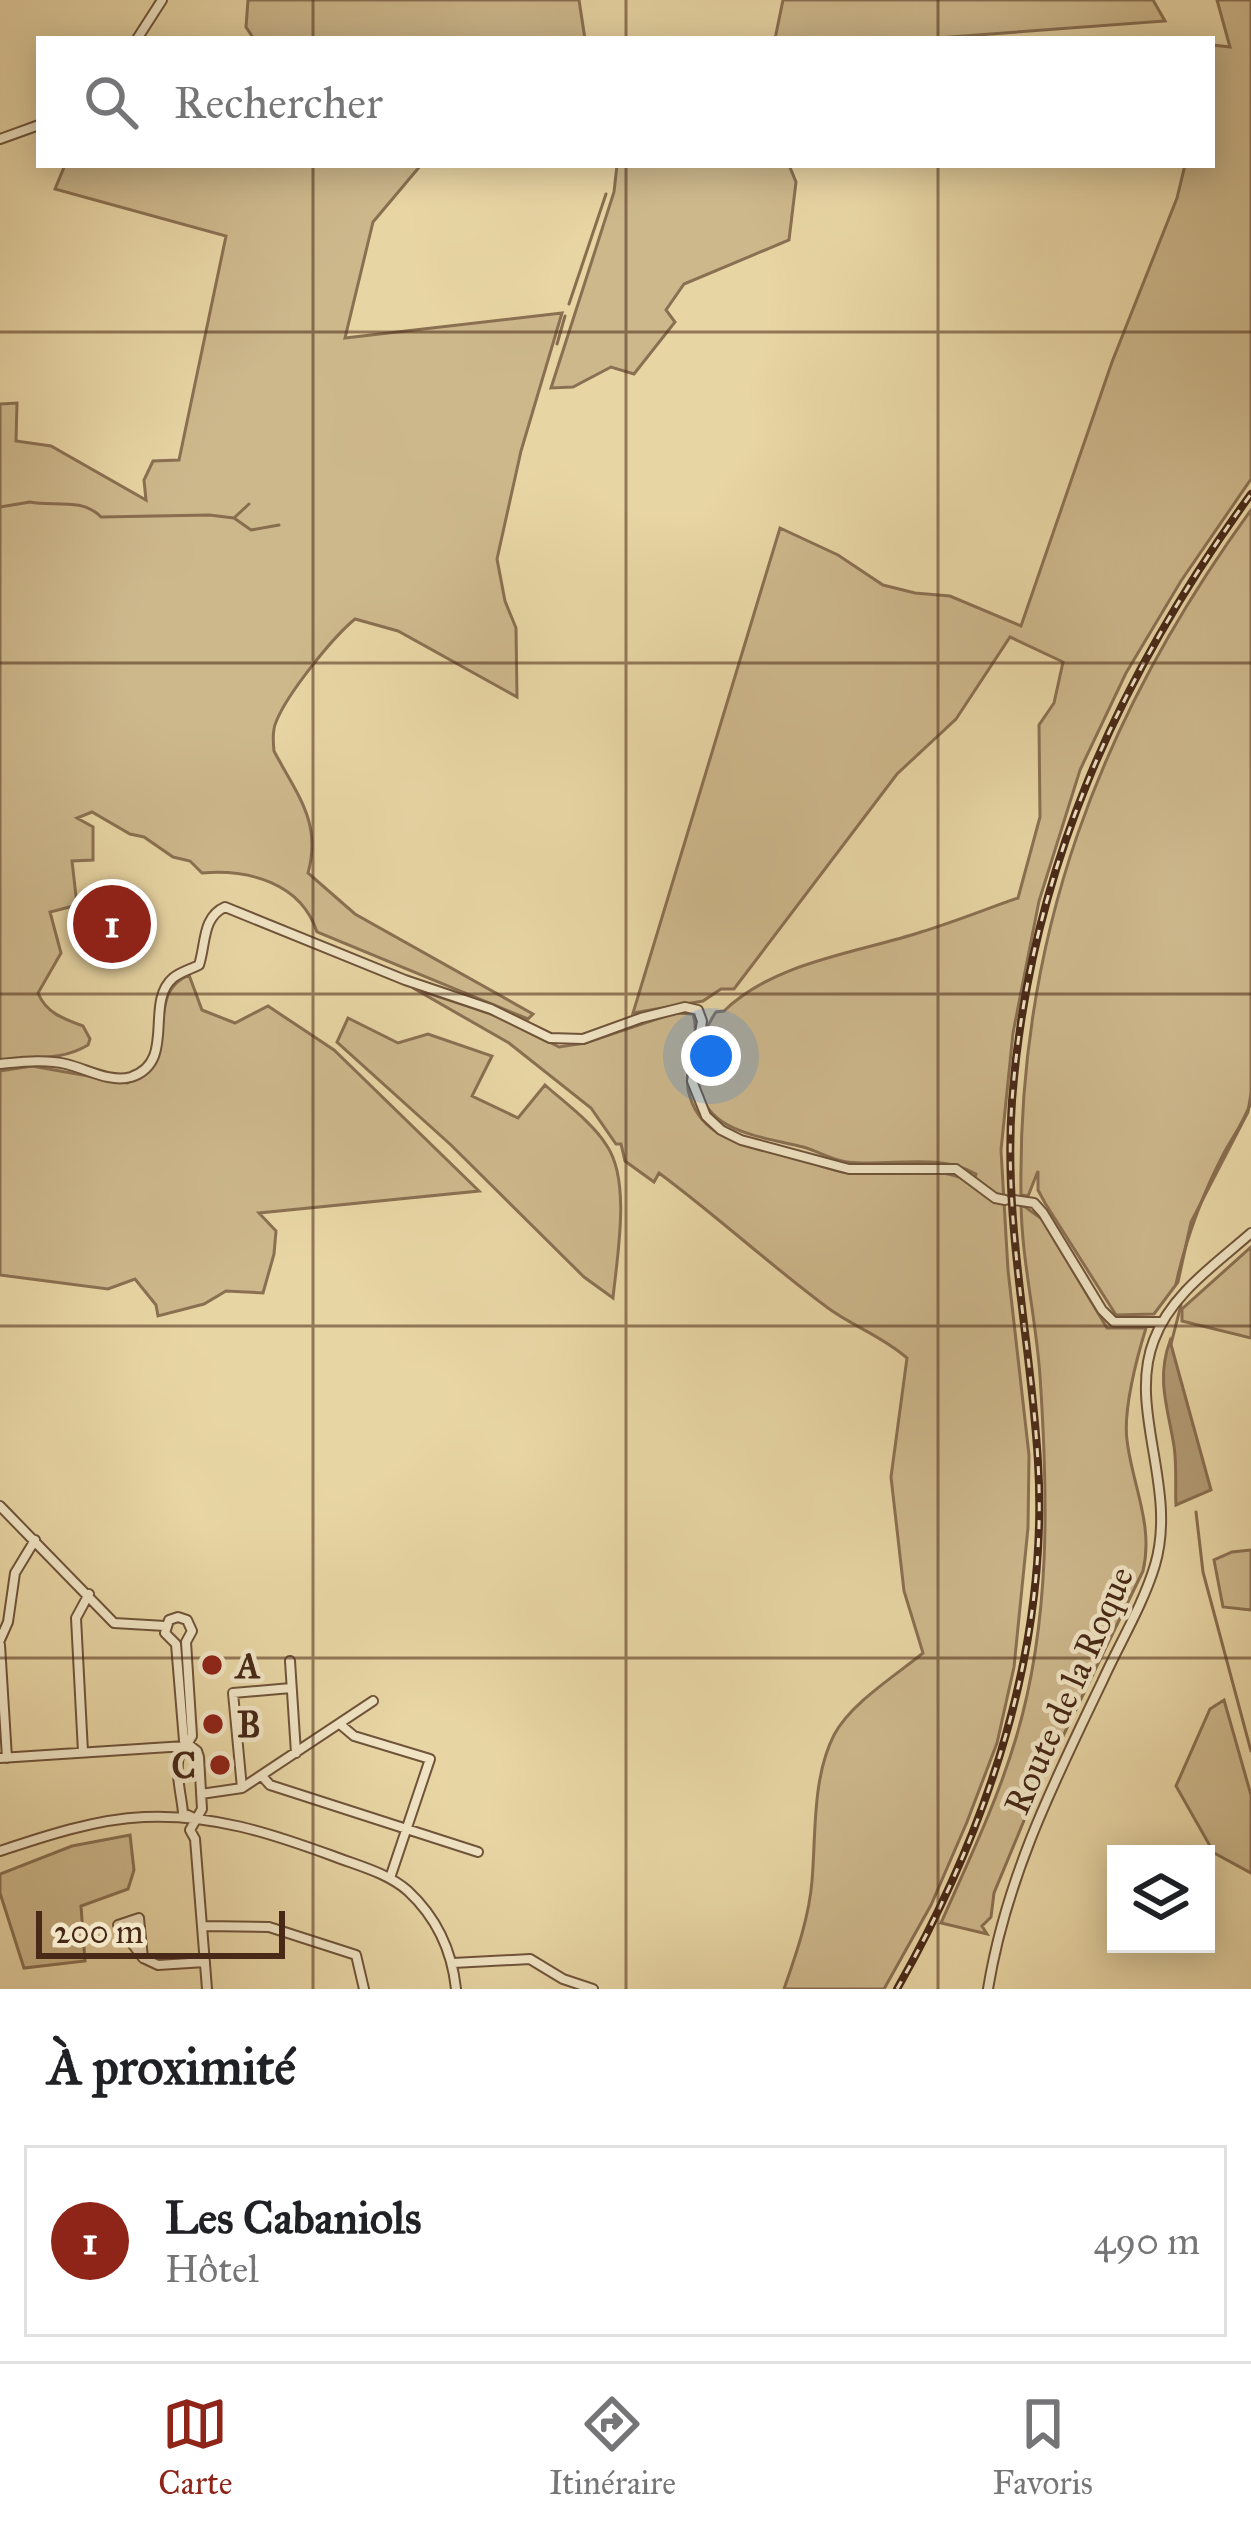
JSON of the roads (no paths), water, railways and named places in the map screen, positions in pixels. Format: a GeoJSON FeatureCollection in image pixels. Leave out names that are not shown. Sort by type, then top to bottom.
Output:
{"type":"FeatureCollection","features":[{"type":"Feature","properties":{"kind":"street"},"geometry":{"type":"LineString","coordinates":[[138,36],[162,0]]}},
{"type":"Feature","properties":{"kind":"street"},"geometry":{"type":"LineString","coordinates":[[0,139],[36,126]]}},
{"type":"Feature","properties":{"kind":"street"},"geometry":{"type":"LineString","coordinates":[[0,1064],[63,1063],[114,1078],[136,1075],[157,1049],[163,995],[172,979],[199,964],[207,924],[216,910],[225,907],[491,1010],[550,1039],[583,1039],[685,1007],[698,1010],[702,1021],[692,1081],[706,1116],[721,1130],[741,1140],[849,1169],[956,1169],[994,1198],[1034,1204],[1114,1322],[1161,1322]]}},
{"type":"Feature","properties":{"kind":"street","name":"Route de la Roque"},"geometry":{"type":"LineString","coordinates":[[988,1989],[1016,1871],[1155,1566],[1162,1489],[1146,1367],[1161,1322],[1175,1302],[1251,1233]]}},
{"type":"Feature","properties":{"kind":"street"},"geometry":{"type":"LineString","coordinates":[[0,1506],[113,1623],[165,1626]]}},
{"type":"Feature","properties":{"kind":"street"},"geometry":{"type":"LineString","coordinates":[[34,1540],[15,1573],[0,1643],[4,1758],[187,1746],[199,1757],[202,1809],[194,1818]]}},
{"type":"Feature","properties":{"kind":"street"},"geometry":{"type":"LineString","coordinates":[[83,1753],[76,1618],[89,1594]]}},
{"type":"Feature","properties":{"kind":"street"},"geometry":{"type":"LineString","coordinates":[[187,1746],[176,1645],[166,1638],[165,1626],[173,1617],[183,1618],[192,1630],[186,1642],[192,1736],[187,1746],[179,1760],[183,1813],[194,1818],[199,1830],[195,1839],[208,1989]]}},
{"type":"Feature","properties":{"kind":"street"},"geometry":{"type":"LineString","coordinates":[[290,1661],[296,1754]]}},
{"type":"Feature","properties":{"kind":"street"},"geometry":{"type":"LineString","coordinates":[[242,1788],[233,1693],[291,1688]]}},
{"type":"Feature","properties":{"kind":"street"},"geometry":{"type":"LineString","coordinates":[[201,1794],[242,1788],[374,1701]]}},
{"type":"Feature","properties":{"kind":"street"},"geometry":{"type":"LineString","coordinates":[[341,1725],[354,1736],[430,1759],[390,1878]]}},
{"type":"Feature","properties":{"kind":"street"},"geometry":{"type":"LineString","coordinates":[[262,1776],[270,1785],[478,1852]]}},
{"type":"Feature","properties":{"kind":"street"},"geometry":{"type":"LineString","coordinates":[[0,1851],[124,1818],[194,1818],[277,1834],[390,1878],[431,1916],[453,1964],[456,1989]]}},
{"type":"Feature","properties":{"kind":"street"},"geometry":{"type":"LineString","coordinates":[[143,1958],[139,1918],[118,1925],[137,1954],[143,1958],[158,1966],[205,1962]]}},
{"type":"Feature","properties":{"kind":"street"},"geometry":{"type":"LineString","coordinates":[[203,1926],[269,1927],[356,1955],[364,1989]]}},
{"type":"Feature","properties":{"kind":"street"},"geometry":{"type":"LineString","coordinates":[[453,1964],[530,1959],[562,1984],[592,1989]]}},
{"type":"Feature","properties":{"kind":"waterway"},"geometry":{"type":"LineString","coordinates":[[569,304],[606,194]]}},
{"type":"Feature","properties":{"kind":"waterway"},"geometry":{"type":"LineString","coordinates":[[557,344],[565,316]]}},
{"type":"Feature","properties":{"kind":"waterway"},"geometry":{"type":"LineString","coordinates":[[0,507],[30,502],[67,504],[85,507],[101,517],[209,515],[234,518],[251,530],[279,525]]}},
{"type":"Feature","properties":{"kind":"waterway"},"geometry":{"type":"LineString","coordinates":[[235,517],[249,504]]}},
{"type":"Feature","properties":{"kind":"waterway"},"geometry":{"type":"LineString","coordinates":[[1176,1284],[1202,1199],[1251,1102]]}},
{"type":"Feature","properties":{"kind":"waterway"},"geometry":{"type":"LineString","coordinates":[[1171,1344],[1181,1305]]}},
{"type":"Feature","properties":{"kind":"waterway"},"geometry":{"type":"LineString","coordinates":[[1196,1512],[1203,1572],[1251,1751]]}},
{"type":"Feature","properties":{"kind":"railway"},"geometry":{"type":"LineString","coordinates":[[897,1989],[930,1928],[985,1801],[1006,1735],[1033,1600],[1038,1462],[1014,1237],[1010,1147],[1022,1017],[1038,936],[1060,857],[1121,706],[1203,563],[1251,494]]}},
{"type":"Feature","properties":{"kind":"place","name":"Les Cabaniols"},"geometry":{"type":"Point","coordinates":[112,924]}},
{"type":"Feature","properties":{"kind":"place","name":"A"},"geometry":{"type":"Point","coordinates":[212,1665]}},
{"type":"Feature","properties":{"kind":"place","name":"B"},"geometry":{"type":"Point","coordinates":[213,1724]}},
{"type":"Feature","properties":{"kind":"place","name":"C"},"geometry":{"type":"Point","coordinates":[220,1765]}}]}
